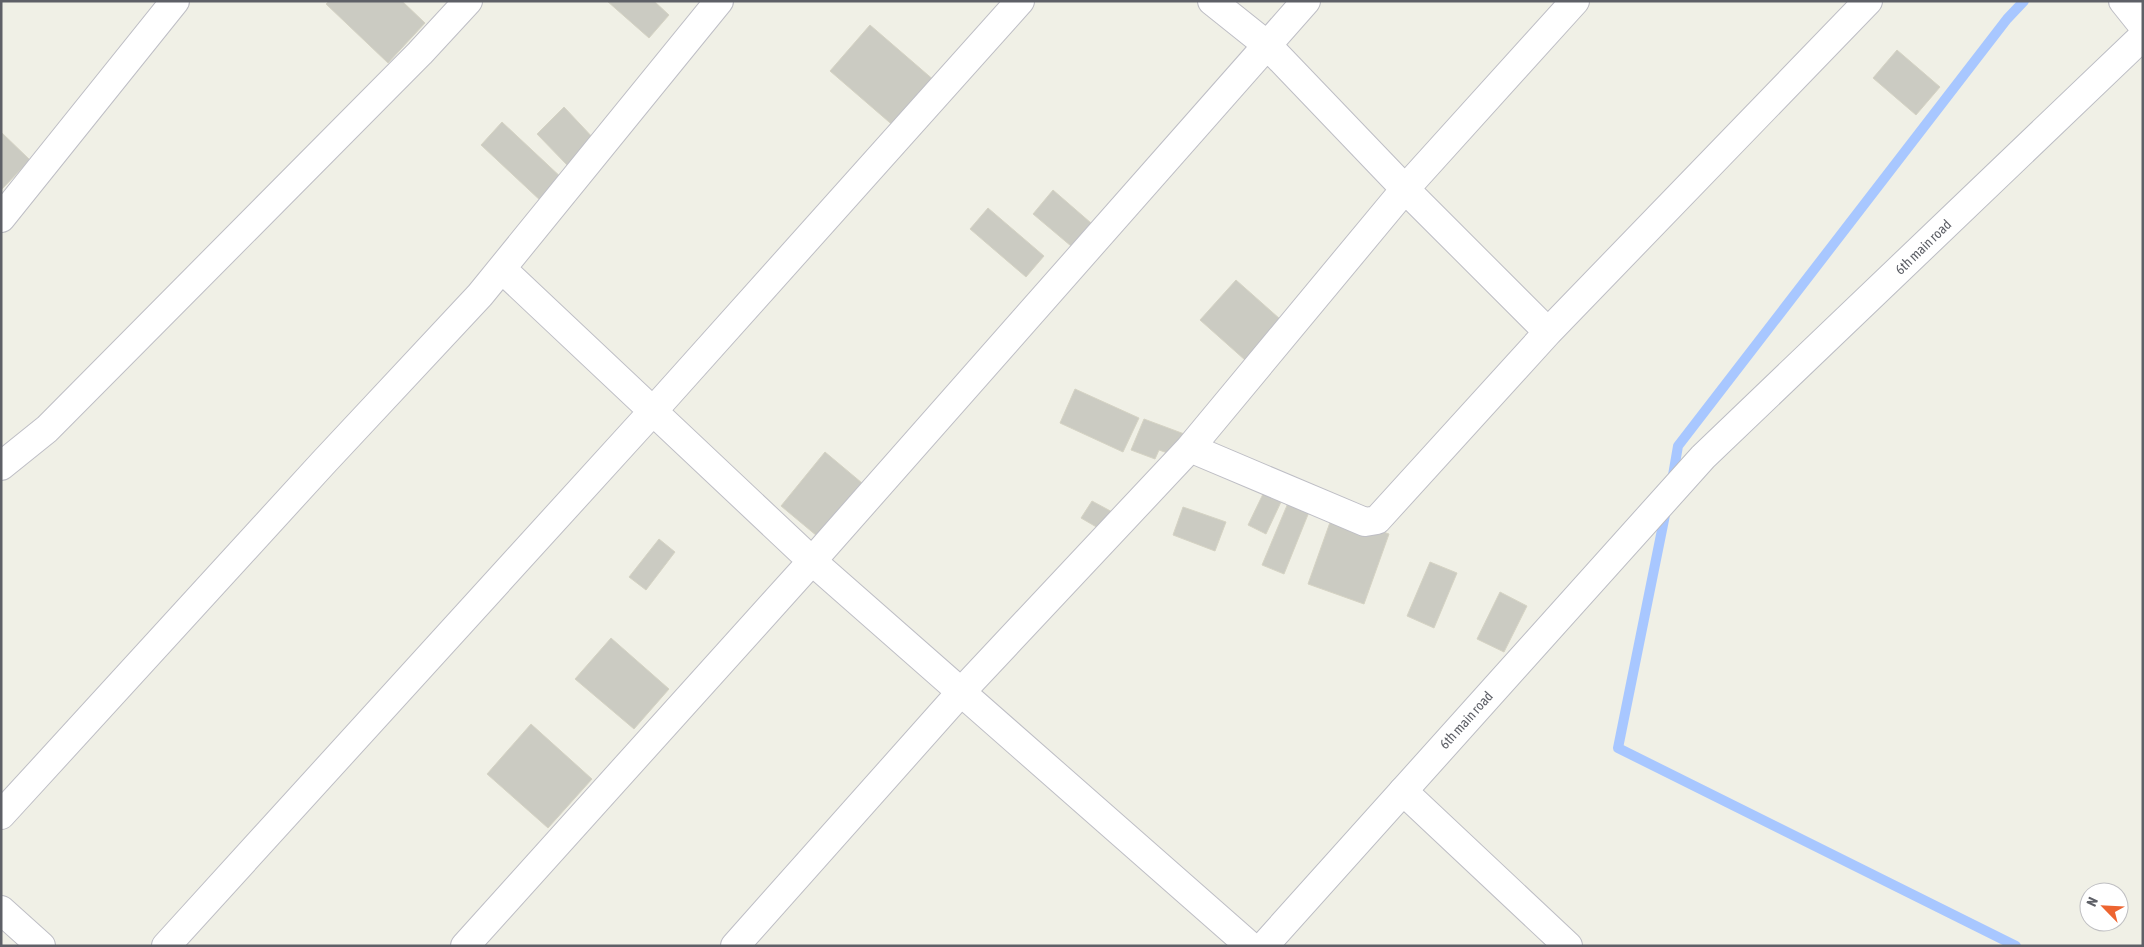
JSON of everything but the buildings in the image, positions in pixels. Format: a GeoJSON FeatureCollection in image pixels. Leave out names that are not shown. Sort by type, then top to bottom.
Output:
{"type":"FeatureCollection","features":[{"type":"Feature","properties":{"kind":"street"},"geometry":{"type":"LineString","coordinates":[[1,218],[175,1]]}},
{"type":"Feature","properties":{"kind":"street"},"geometry":{"type":"LineString","coordinates":[[1,466],[47,429],[420,52],[468,1]]}},
{"type":"Feature","properties":{"kind":"street"},"geometry":{"type":"LineString","coordinates":[[1,816],[502,269],[719,1]]}},
{"type":"Feature","properties":{"kind":"street"},"geometry":{"type":"LineString","coordinates":[[166,946],[653,411],[1020,1]]}},
{"type":"Feature","properties":{"kind":"street"},"geometry":{"type":"LineString","coordinates":[[1212,1],[1267,45],[1405,189],[1548,332]]}},
{"type":"Feature","properties":{"kind":"street"},"geometry":{"type":"LineString","coordinates":[[465,946],[812,562],[1306,1]]}},
{"type":"Feature","properties":{"kind":"street"},"geometry":{"type":"LineString","coordinates":[[735,946],[961,692],[1190,448],[1405,189],[1575,1]]}},
{"type":"Feature","properties":{"kind":"street"},"geometry":{"type":"LineString","coordinates":[[1190,448],[1365,522],[1377,520],[1548,332],[1868,1]]}},
{"type":"Feature","properties":{"kind":"street"},"geometry":{"type":"LineString","coordinates":[[2123,1],[2143,26]]}},
{"type":"Feature","properties":{"kind":"street","name":"6th main road"},"geometry":{"type":"LineString","coordinates":[[1264,946],[1703,457],[2143,36]]}},
{"type":"Feature","properties":{"kind":"street"},"geometry":{"type":"LineString","coordinates":[[502,269],[812,562],[1250,946]]}},
{"type":"Feature","properties":{"kind":"street"},"geometry":{"type":"LineString","coordinates":[[1403,791],[1568,946]]}},
{"type":"Feature","properties":{"kind":"street"},"geometry":{"type":"LineString","coordinates":[[1,910],[42,946]]}},
{"type":"Feature","properties":{"kind":"waterway"},"geometry":{"type":"LineString","coordinates":[[1672,481],[1678,446],[2007,19],[2024,1]]}},
{"type":"Feature","properties":{"kind":"waterway"},"geometry":{"type":"LineString","coordinates":[[1666,510],[1618,748],[2016,946]]}}]}
